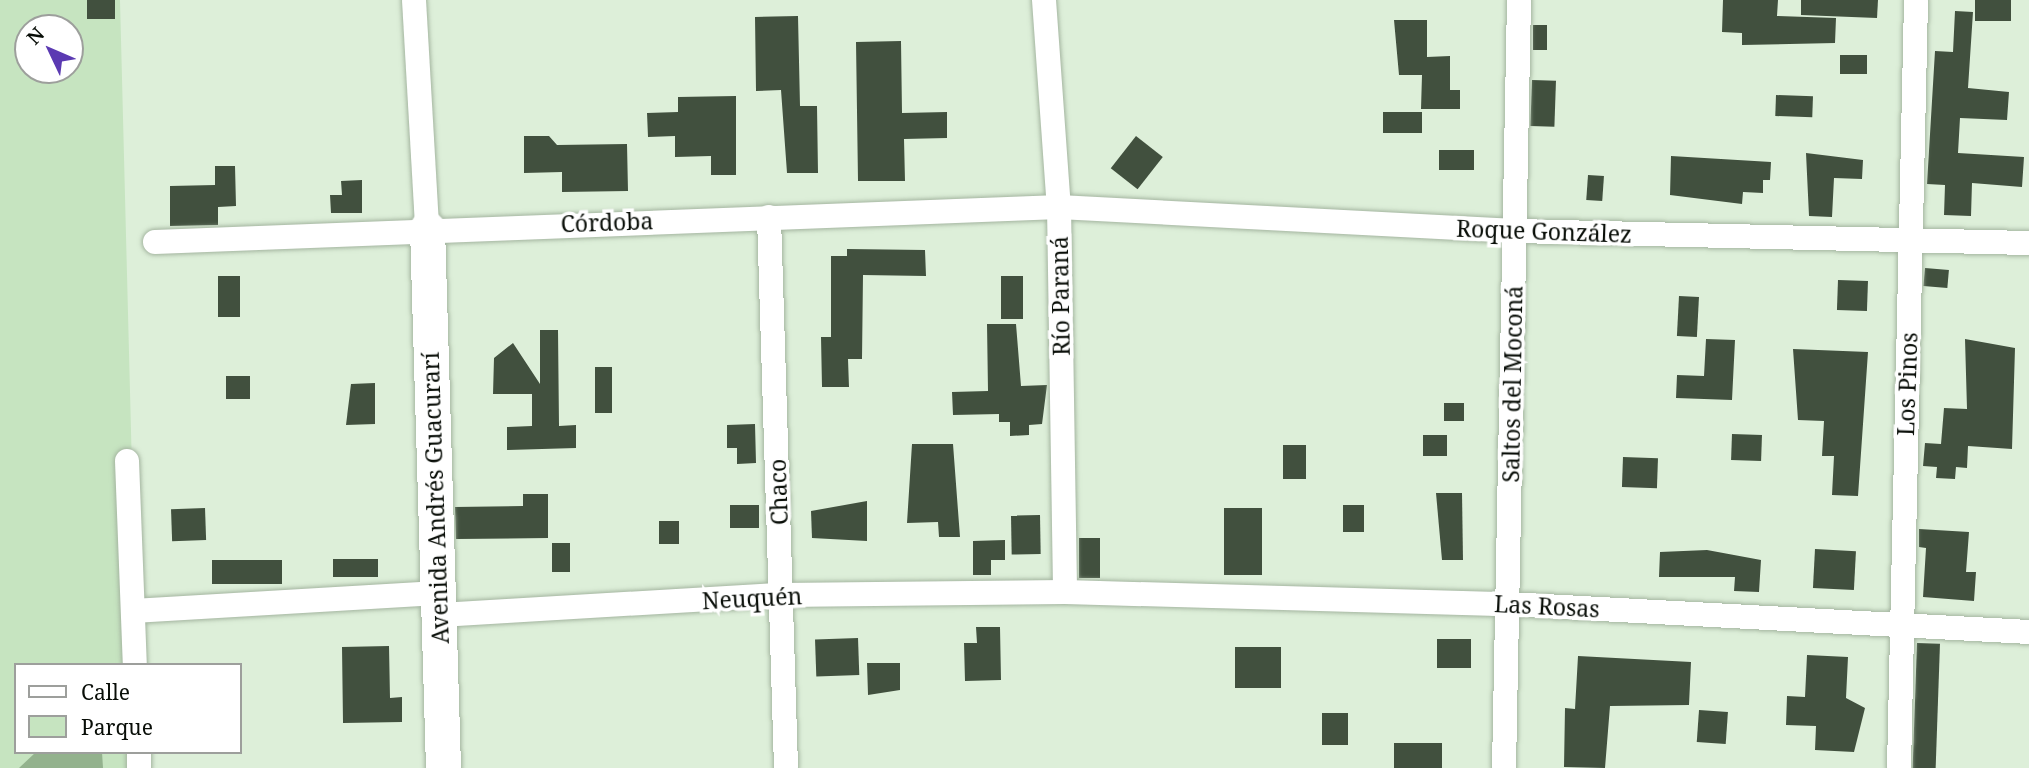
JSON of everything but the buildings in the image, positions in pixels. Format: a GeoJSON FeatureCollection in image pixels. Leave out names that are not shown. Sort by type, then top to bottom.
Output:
{"type":"FeatureCollection","features":[{"type":"Feature","properties":{"kind":"street"},"geometry":{"type":"LineString","coordinates":[[414,0],[427,228]]}},
{"type":"Feature","properties":{"kind":"street","name":"Río Paraná"},"geometry":{"type":"LineString","coordinates":[[1044,0],[1059,207],[1065,592]]}},
{"type":"Feature","properties":{"kind":"street","name":"Saltos del Moconá"},"geometry":{"type":"LineString","coordinates":[[1504,768],[1519,0]]}},
{"type":"Feature","properties":{"kind":"street","name":"Los Pinos"},"geometry":{"type":"LineString","coordinates":[[1899,768],[1900,625],[1916,0]]}},
{"type":"Feature","properties":{"kind":"street","name":"Córdoba"},"geometry":{"type":"LineString","coordinates":[[155,242],[427,228],[1059,207]]}},
{"type":"Feature","properties":{"kind":"street","name":"Roque González"},"geometry":{"type":"LineString","coordinates":[[1059,207],[1515,231],[2029,243]]}},
{"type":"Feature","properties":{"kind":"street","name":"Chaco"},"geometry":{"type":"LineString","coordinates":[[769,217],[786,768]]}},
{"type":"Feature","properties":{"kind":"street","name":"Avenida Andrés Guacurarí"},"geometry":{"type":"LineString","coordinates":[[427,228],[443,768]]}},
{"type":"Feature","properties":{"kind":"street"},"geometry":{"type":"LineString","coordinates":[[127,461],[135,663]]}},
{"type":"Feature","properties":{"kind":"street","name":"Neuquén"},"geometry":{"type":"LineString","coordinates":[[133,611],[781,595],[1065,592]]}},
{"type":"Feature","properties":{"kind":"street","name":"Las Rosas"},"geometry":{"type":"LineString","coordinates":[[1065,592],[1507,604],[2029,632]]}},
{"type":"Feature","properties":{"kind":"green space"},"geometry":{"type":"Polygon","coordinates":[[[0,0],[120,0],[137,663],[14,663],[14,754],[139,754],[139,768],[0,768],[0,0]]]}},
{"type":"Feature","properties":{"kind":"green space"},"geometry":{"type":"Polygon","coordinates":[[[34,754],[102,754],[103,768],[19,768],[34,754]]]}}]}
